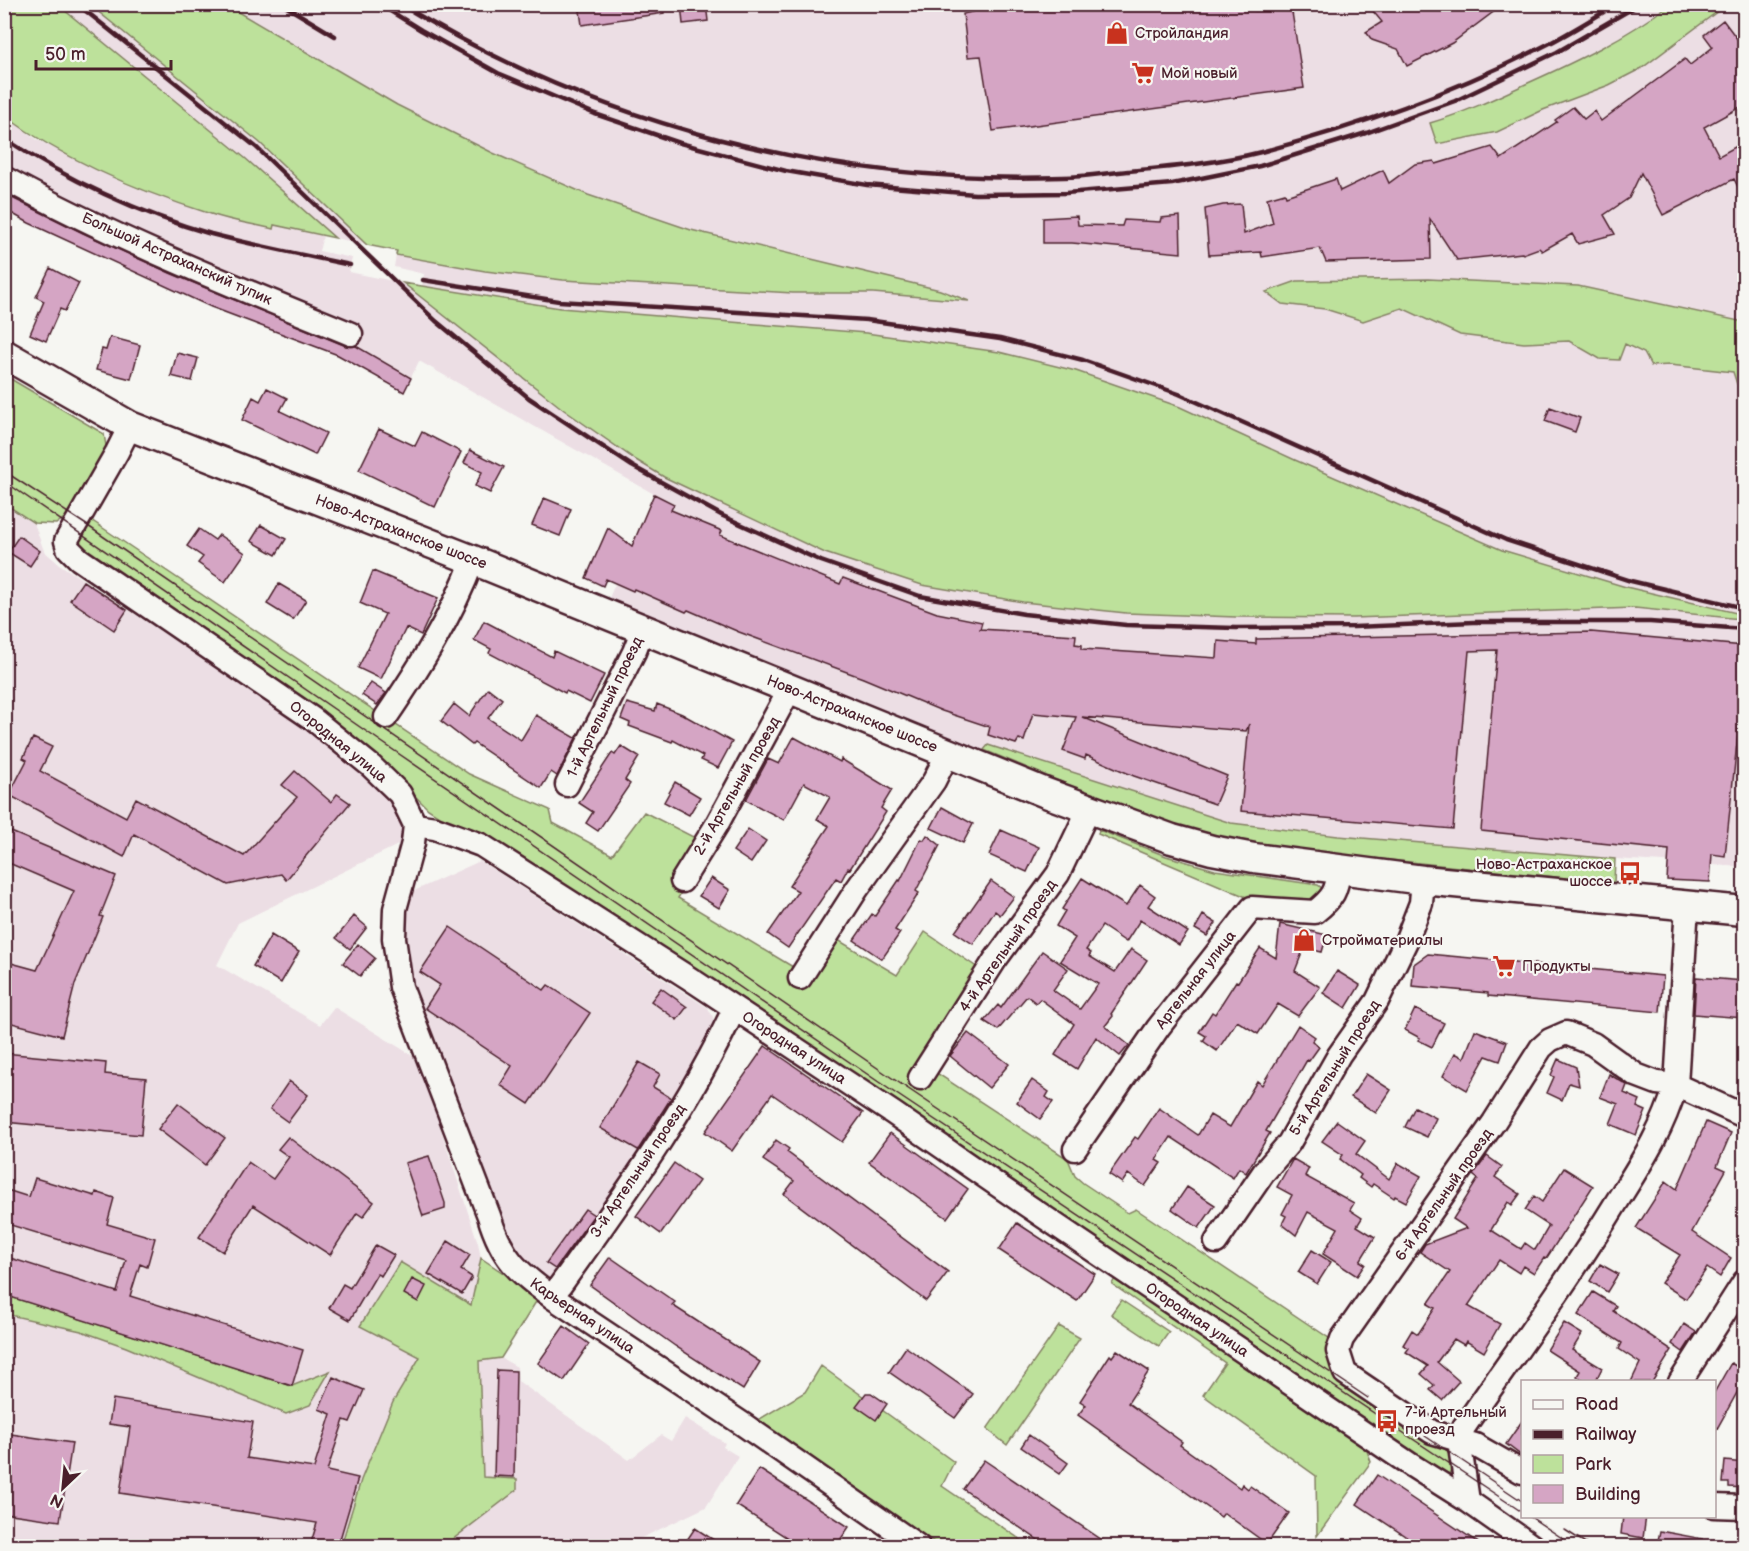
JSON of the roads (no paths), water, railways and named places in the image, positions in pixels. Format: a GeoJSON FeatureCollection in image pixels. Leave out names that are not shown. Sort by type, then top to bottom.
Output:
{"type":"FeatureCollection","features":[{"type":"Feature","properties":{"kind":"main road","name":"Ново-Астраханское шоссе"},"geometry":{"type":"LineString","coordinates":[[4,354],[130,426],[473,560],[1129,825],[1212,850],[1254,858],[1423,880],[1744,911]]}},
{"type":"Feature","properties":{"kind":"street","name":"Большой Астраханский тупик"},"geometry":{"type":"LineString","coordinates":[[4,178],[45,200],[212,276],[351,334]]}},
{"type":"Feature","properties":{"kind":"street","name":"Огородная улица"},"geometry":{"type":"LineString","coordinates":[[130,426],[66,541],[68,548],[79,559],[313,719],[371,766],[400,795],[414,825],[435,828],[481,845],[893,1113],[1532,1546]]}},
{"type":"Feature","properties":{"kind":"street"},"geometry":{"type":"LineString","coordinates":[[386,717],[419,669],[462,591],[473,560]]}},
{"type":"Feature","properties":{"kind":"street","name":"1-й Артельный проезд"},"geometry":{"type":"LineString","coordinates":[[567,785],[634,652],[643,629]]}},
{"type":"Feature","properties":{"kind":"street","name":"2-й Артельный проезд"},"geometry":{"type":"LineString","coordinates":[[682,881],[721,817],[790,689]]}},
{"type":"Feature","properties":{"kind":"street"},"geometry":{"type":"LineString","coordinates":[[800,978],[857,889],[934,781],[948,753]]}},
{"type":"Feature","properties":{"kind":"street","name":"4-й Артельный проезд"},"geometry":{"type":"LineString","coordinates":[[920,1078],[994,960],[1058,874],[1089,810]]}},
{"type":"Feature","properties":{"kind":"street","name":"Карьерная улица"},"geometry":{"type":"LineString","coordinates":[[414,825],[413,843],[395,909],[394,938],[401,987],[497,1240],[507,1258],[552,1297],[744,1425],[918,1546]]}},
{"type":"Feature","properties":{"kind":"street","name":"Артельная улица"},"geometry":{"type":"LineString","coordinates":[[1075,1149],[1152,1036],[1252,908],[1315,912],[1327,902],[1336,889],[1340,868]]}},
{"type":"Feature","properties":{"kind":"street","name":"5-й Артельный проезд"},"geometry":{"type":"LineString","coordinates":[[1216,1242],[1264,1172],[1288,1143],[1339,1055],[1377,1001],[1407,939],[1421,903],[1423,880]]}},
{"type":"Feature","properties":{"kind":"street"},"geometry":{"type":"LineString","coordinates":[[1468,1501],[1460,1440],[1464,1427],[1594,1239],[1664,1120],[1676,1085],[1687,905]]}},
{"type":"Feature","properties":{"kind":"street","name":"3-й Артельный проезд"},"geometry":{"type":"LineString","coordinates":[[552,1297],[665,1137],[718,1044],[734,1009]]}},
{"type":"Feature","properties":{"kind":"street","name":"6-й Артельный проезд"},"geometry":{"type":"LineString","coordinates":[[1460,1440],[1432,1432],[1345,1374],[1338,1351],[1342,1339],[1494,1122],[1540,1048],[1550,1040],[1566,1033],[1593,1044],[1636,1075],[1657,1083],[1676,1085]]}},
{"type":"Feature","properties":{"kind":"street"},"geometry":{"type":"LineString","coordinates":[[1676,1085],[1744,1116]]}},
{"type":"Feature","properties":{"kind":"street"},"geometry":{"type":"LineString","coordinates":[[1681,1380],[1744,1282]]}},
{"type":"Feature","properties":{"kind":"street"},"geometry":{"type":"LineString","coordinates":[[1460,1440],[1475,1445],[1521,1471]]}},
{"type":"Feature","properties":{"kind":"street"},"geometry":{"type":"LineString","coordinates":[[1716,1506],[1744,1507]]}},
{"type":"Feature","properties":{"kind":"tram line"},"geometry":{"type":"LineString","coordinates":[[4,471],[88,526],[895,1080],[1368,1398]]}},
{"type":"Feature","properties":{"kind":"tram line"},"geometry":{"type":"LineString","coordinates":[[4,481],[889,1089],[1521,1511]]}},
{"type":"Feature","properties":{"kind":"tram line"},"geometry":{"type":"LineString","coordinates":[[1425,1436],[1521,1500]]}},
{"type":"Feature","properties":{"kind":"tram line"},"geometry":{"type":"LineString","coordinates":[[1532,1518],[1574,1546]]}},
{"type":"Feature","properties":{"kind":"tram line"},"geometry":{"type":"LineString","coordinates":[[1565,1530],[1590,1546]]}},
{"type":"Feature","properties":{"kind":"railway"},"geometry":{"type":"LineString","coordinates":[[77,4],[256,147],[436,321],[529,398],[632,466],[723,516],[821,561],[920,596],[1024,614],[1126,625],[1236,628],[1354,627],[1474,622],[1650,622],[1744,629]]}},
{"type":"Feature","properties":{"kind":"railway"},"geometry":{"type":"LineString","coordinates":[[282,4],[335,36]]}},
{"type":"Feature","properties":{"kind":"railway"},"geometry":{"type":"LineString","coordinates":[[379,4],[498,73],[595,114],[680,143],[786,171],[867,185],[975,194],[1066,193],[1172,184],[1260,166],[1366,133],[1455,101],[1557,52],[1640,4]]}},
{"type":"Feature","properties":{"kind":"railway"},"geometry":{"type":"LineString","coordinates":[[400,4],[476,47],[555,84],[636,114],[719,139],[804,158],[890,170],[976,177],[1087,176],[1178,166],[1261,152],[1335,131],[1445,91],[1550,43],[1617,4]]}},
{"type":"Feature","properties":{"kind":"railway"},"geometry":{"type":"LineString","coordinates":[[4,138],[52,167],[104,194],[185,226],[211,234],[350,265]]}},
{"type":"Feature","properties":{"kind":"railway"},"geometry":{"type":"LineString","coordinates":[[423,280],[559,301],[867,320],[1000,339],[1083,360],[1179,394],[1506,540],[1631,581],[1744,608]]}},
{"type":"Feature","properties":{"kind":"place","name":"Стройландия"},"geometry":{"type":"Point","coordinates":[1117,33]}},
{"type":"Feature","properties":{"kind":"place","name":"Мой новый"},"geometry":{"type":"Point","coordinates":[1143,73]}},
{"type":"Feature","properties":{"kind":"place","name":"Ново-Астраханское шоссе"},"geometry":{"type":"Point","coordinates":[1630,873]}},
{"type":"Feature","properties":{"kind":"place","name":"Стройматериалы"},"geometry":{"type":"Point","coordinates":[1304,940]}},
{"type":"Feature","properties":{"kind":"place","name":"Продукты"},"geometry":{"type":"Point","coordinates":[1504,966]}},
{"type":"Feature","properties":{"kind":"place","name":"7-й Артельный проезд"},"geometry":{"type":"Point","coordinates":[1387,1421]}}]}
